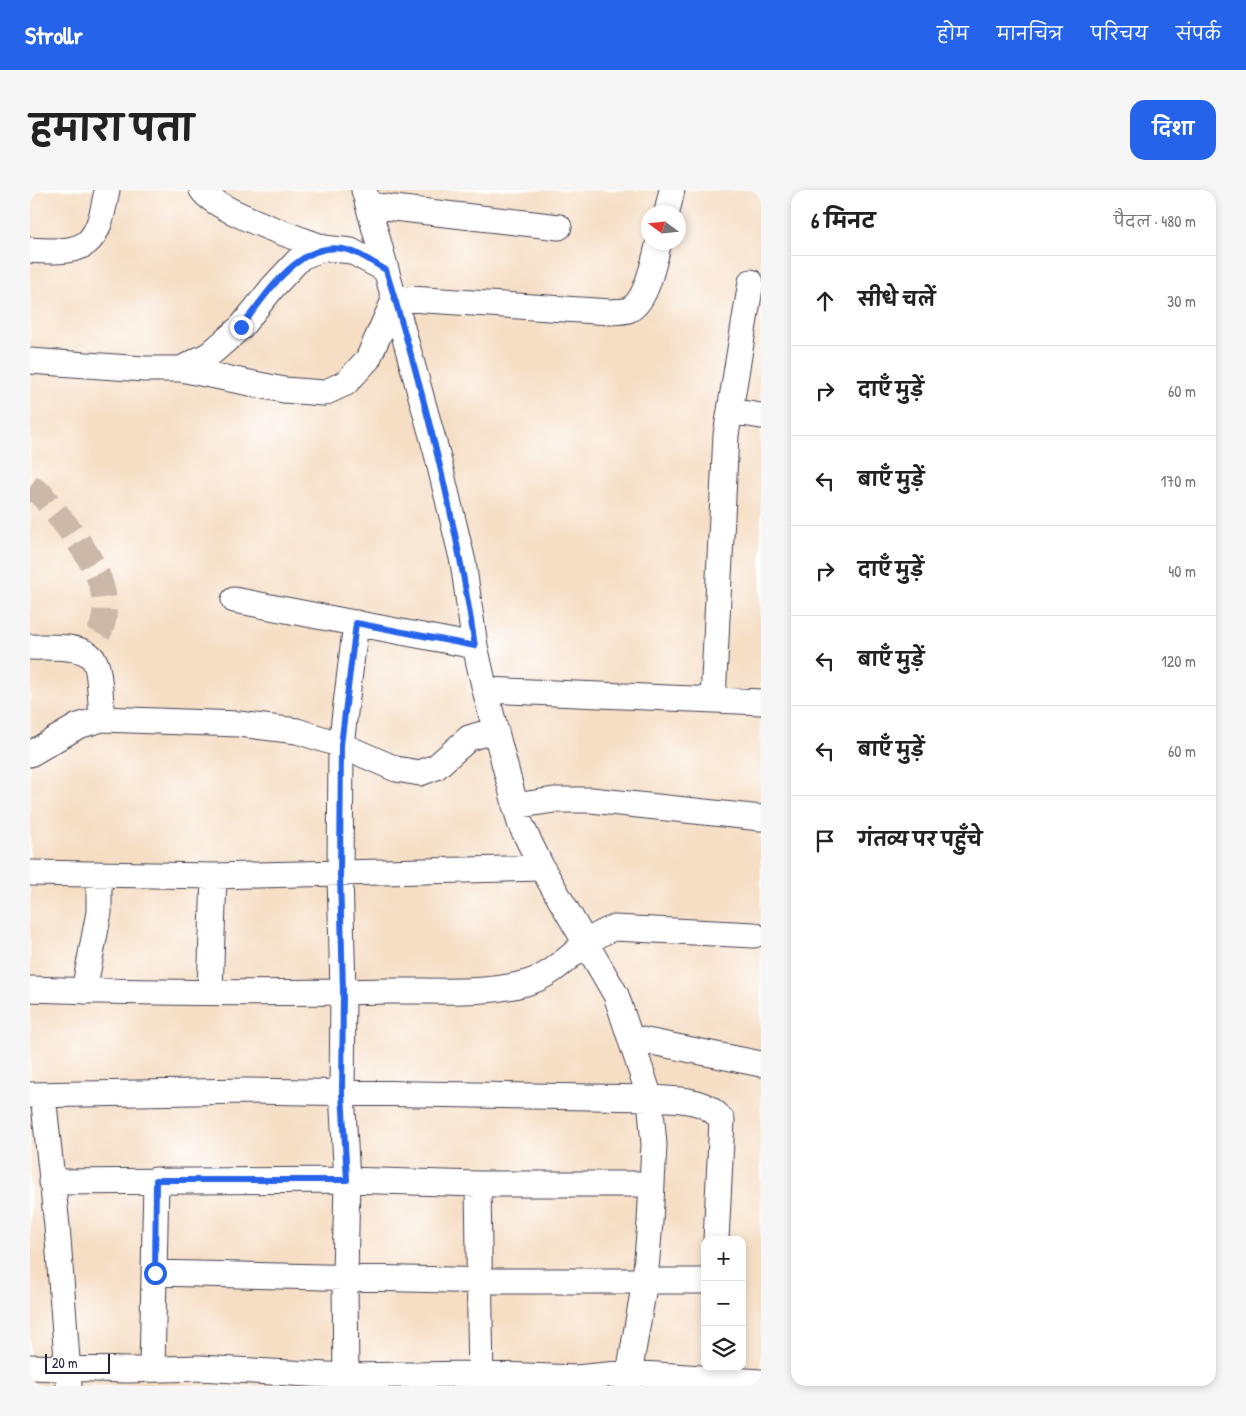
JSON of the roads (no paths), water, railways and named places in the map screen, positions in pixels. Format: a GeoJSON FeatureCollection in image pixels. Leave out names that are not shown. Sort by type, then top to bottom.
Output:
{"type":"FeatureCollection","features":[{"type":"Feature","properties":{"kind":"street"},"geometry":{"type":"LineString","coordinates":[[30,250],[75,250],[92,241],[102,218],[107,190]]}},
{"type":"Feature","properties":{"kind":"street"},"geometry":{"type":"LineString","coordinates":[[202,190],[220,204],[244,216],[324,248],[351,251],[386,270]]}},
{"type":"Feature","properties":{"kind":"street"},"geometry":{"type":"LineString","coordinates":[[668,205],[672,190]]}},
{"type":"Feature","properties":{"kind":"street"},"geometry":{"type":"LineString","coordinates":[[559,228],[366,198],[437,454],[462,562],[475,646],[520,823],[542,868],[616,994],[632,1038],[650,1098],[654,1145],[645,1281],[628,1379]]}},
{"type":"Feature","properties":{"kind":"street"},"geometry":{"type":"LineString","coordinates":[[181,369],[210,354],[241,327],[272,287],[301,257],[324,248]]}},
{"type":"Feature","properties":{"kind":"street"},"geometry":{"type":"LineString","coordinates":[[395,298],[612,312],[629,310],[640,301],[648,283],[657,250]]}},
{"type":"Feature","properties":{"kind":"street"},"geometry":{"type":"LineString","coordinates":[[713,700],[726,435],[751,282]]}},
{"type":"Feature","properties":{"kind":"street"},"geometry":{"type":"LineString","coordinates":[[30,361],[144,369],[181,369],[284,390],[324,393],[346,383],[368,359],[395,298]]}},
{"type":"Feature","properties":{"kind":"street"},"geometry":{"type":"LineString","coordinates":[[730,411],[761,416]]}},
{"type":"Feature","properties":{"kind":"street"},"geometry":{"type":"LineString","coordinates":[[234,600],[475,646]]}},
{"type":"Feature","properties":{"kind":"street"},"geometry":{"type":"LineString","coordinates":[[346,1381],[345,1277],[347,1180],[342,1093],[341,745],[356,623]]}},
{"type":"Feature","properties":{"kind":"street"},"geometry":{"type":"LineString","coordinates":[[30,647],[74,648],[87,654],[96,662],[102,720]]}},
{"type":"Feature","properties":{"kind":"street"},"geometry":{"type":"LineString","coordinates":[[485,690],[761,702]]}},
{"type":"Feature","properties":{"kind":"street"},"geometry":{"type":"LineString","coordinates":[[30,754],[78,726],[102,720],[239,724],[297,731],[341,745],[396,769],[420,772],[436,767],[469,738],[495,730]]}},
{"type":"Feature","properties":{"kind":"street"},"geometry":{"type":"LineString","coordinates":[[515,806],[554,800],[591,800],[761,818]]}},
{"type":"Feature","properties":{"kind":"street"},"geometry":{"type":"LineString","coordinates":[[30,873],[214,876],[542,868]]}},
{"type":"Feature","properties":{"kind":"street"},"geometry":{"type":"LineString","coordinates":[[84,991],[99,912],[99,875]]}},
{"type":"Feature","properties":{"kind":"street"},"geometry":{"type":"LineString","coordinates":[[210,992],[214,876]]}},
{"type":"Feature","properties":{"kind":"street"},"geometry":{"type":"LineString","coordinates":[[30,990],[343,992],[493,989],[526,983],[563,963],[586,941],[614,928],[754,935]]}},
{"type":"Feature","properties":{"kind":"street"},"geometry":{"type":"LineString","coordinates":[[632,1038],[761,1064]]}},
{"type":"Feature","properties":{"kind":"street"},"geometry":{"type":"LineString","coordinates":[[69,1377],[52,1182],[36,1095],[246,1091],[650,1098],[698,1102],[715,1111],[722,1120],[716,1236]]}},
{"type":"Feature","properties":{"kind":"street"},"geometry":{"type":"LineString","coordinates":[[152,1369],[156,1180]]}},
{"type":"Feature","properties":{"kind":"street"},"geometry":{"type":"LineString","coordinates":[[52,1182],[347,1180],[478,1184],[652,1184]]}},
{"type":"Feature","properties":{"kind":"street"},"geometry":{"type":"LineString","coordinates":[[478,1184],[481,1380]]}},
{"type":"Feature","properties":{"kind":"street"},"geometry":{"type":"LineString","coordinates":[[155,1273],[480,1280],[701,1281]]}},
{"type":"Feature","properties":{"kind":"street"},"geometry":{"type":"LineString","coordinates":[[30,1367],[69,1377],[152,1369],[229,1369],[346,1381],[706,1377],[761,1382]]}},
{"type":"Feature","properties":{"kind":"tunnel"},"geometry":{"type":"LineString","coordinates":[[30,487],[42,495],[76,538],[96,570],[102,587],[105,605],[103,623],[87,654]]}}]}
